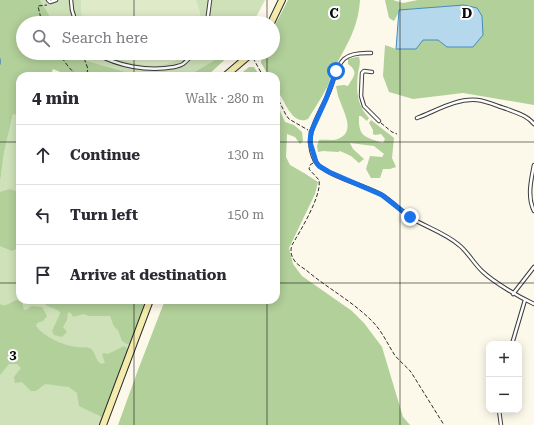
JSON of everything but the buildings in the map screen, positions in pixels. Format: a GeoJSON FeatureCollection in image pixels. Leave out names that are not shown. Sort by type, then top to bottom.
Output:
{"type":"FeatureCollection","features":[{"type":"Feature","properties":{"kind":"main road"},"geometry":{"type":"LineString","coordinates":[[274,16],[282,0]]}},
{"type":"Feature","properties":{"kind":"main road"},"geometry":{"type":"LineString","coordinates":[[230,72],[244,60]]}},
{"type":"Feature","properties":{"kind":"main road"},"geometry":{"type":"LineString","coordinates":[[103,425],[148,304]]}},
{"type":"Feature","properties":{"kind":"lane"},"geometry":{"type":"LineString","coordinates":[[49,1],[56,0]]}},
{"type":"Feature","properties":{"kind":"lane"},"geometry":{"type":"LineString","coordinates":[[71,0],[74,16]]}},
{"type":"Feature","properties":{"kind":"lane"},"geometry":{"type":"LineString","coordinates":[[208,16],[210,0]]}},
{"type":"Feature","properties":{"kind":"lane"},"geometry":{"type":"LineString","coordinates":[[371,53],[355,54],[343,60],[338,67],[311,132],[310,142],[316,162],[323,169],[382,195],[410,217],[458,244],[482,272],[514,294],[534,304]]}},
{"type":"Feature","properties":{"kind":"lane"},"geometry":{"type":"LineString","coordinates":[[111,60],[152,69],[182,65],[187,60]]}},
{"type":"Feature","properties":{"kind":"lane"},"geometry":{"type":"LineString","coordinates":[[372,72],[364,71],[362,73],[362,96],[366,109],[379,122]]}},
{"type":"Feature","properties":{"kind":"lane"},"geometry":{"type":"LineString","coordinates":[[417,118],[456,103],[477,100],[490,103],[524,116],[534,124]]}},
{"type":"Feature","properties":{"kind":"lane"},"geometry":{"type":"LineString","coordinates":[[534,166],[530,182],[530,197],[534,211]]}},
{"type":"Feature","properties":{"kind":"lane"},"geometry":{"type":"LineString","coordinates":[[514,294],[534,267]]}},
{"type":"Feature","properties":{"kind":"lane"},"geometry":{"type":"LineString","coordinates":[[513,341],[525,300]]}},
{"type":"Feature","properties":{"kind":"lane"},"geometry":{"type":"LineString","coordinates":[[499,413],[501,425]]}},
{"type":"Feature","properties":{"kind":"path"},"geometry":{"type":"LineString","coordinates":[[40,16],[38,6],[44,4],[49,6],[49,1]]}},
{"type":"Feature","properties":{"kind":"path"},"geometry":{"type":"LineString","coordinates":[[63,60],[74,72]]}},
{"type":"Feature","properties":{"kind":"path"},"geometry":{"type":"LineString","coordinates":[[85,60],[88,69],[87,72]]}},
{"type":"Feature","properties":{"kind":"path"},"geometry":{"type":"LineString","coordinates":[[254,60],[260,72]]}},
{"type":"Feature","properties":{"kind":"path"},"geometry":{"type":"LineString","coordinates":[[280,103],[289,119],[311,132]]}},
{"type":"Feature","properties":{"kind":"path"},"geometry":{"type":"LineString","coordinates":[[379,122],[397,134]]}},
{"type":"Feature","properties":{"kind":"path"},"geometry":{"type":"LineString","coordinates":[[316,162],[310,164],[309,169],[319,180],[318,194],[306,221],[292,245],[291,250],[293,258],[298,265],[351,302],[374,322],[388,341],[396,356],[411,372],[444,425]]}},
{"type":"Feature","properties":{"kind":"green space"},"geometry":{"type":"Polygon","coordinates":[[[0,0],[40,0],[50,16],[16,16],[16,60],[84,60],[126,72],[60,72],[53,69],[52,72],[16,72],[16,115],[13,114],[4,153],[0,183],[0,0]]]}},
{"type":"Feature","properties":{"kind":"green space"},"geometry":{"type":"Polygon","coordinates":[[[40,0],[265,0],[257,16],[50,16],[40,0]]]}},
{"type":"Feature","properties":{"kind":"green space"},"geometry":{"type":"Polygon","coordinates":[[[81,0],[196,0],[200,16],[82,16],[81,0]]]}},
{"type":"Feature","properties":{"kind":"green space"},"geometry":{"type":"Polygon","coordinates":[[[288,0],[360,0],[357,20],[351,36],[333,71],[324,93],[308,119],[300,120],[293,116],[280,95],[280,72],[267,72],[261,63],[261,60],[280,60],[280,16],[288,0]]]}},
{"type":"Feature","properties":{"kind":"green space"},"geometry":{"type":"Polygon","coordinates":[[[385,0],[393,0],[403,3],[418,0],[534,0],[534,105],[463,93],[413,99],[389,92],[383,76],[385,45],[396,49],[423,40],[438,40],[447,47],[464,5],[400,10],[394,21],[389,18],[385,0]]]}},
{"type":"Feature","properties":{"kind":"green space"},"geometry":{"type":"Polygon","coordinates":[[[359,57],[360,61],[357,92],[362,108],[369,118],[367,121],[359,116],[361,132],[367,137],[383,143],[385,139],[381,134],[373,134],[373,130],[369,123],[371,120],[394,138],[392,158],[396,167],[383,169],[380,178],[371,178],[366,169],[370,156],[382,157],[384,154],[374,146],[350,143],[353,149],[364,159],[359,163],[351,156],[340,151],[318,152],[317,146],[319,140],[338,139],[346,132],[348,127],[346,116],[336,86],[348,86],[354,77],[354,72],[348,64],[348,59],[359,57]]]}},
{"type":"Feature","properties":{"kind":"green space"},"geometry":{"type":"Polygon","coordinates":[[[84,60],[214,60],[195,72],[126,72],[84,60]]]}},
{"type":"Feature","properties":{"kind":"green space"},"geometry":{"type":"Polygon","coordinates":[[[124,60],[176,60],[159,65],[138,64],[124,60]]]}},
{"type":"Feature","properties":{"kind":"green space"},"geometry":{"type":"Polygon","coordinates":[[[214,60],[224,60],[211,72],[195,72],[214,60]]]}},
{"type":"Feature","properties":{"kind":"green space"},"geometry":{"type":"Polygon","coordinates":[[[249,67],[254,67],[257,72],[243,72],[249,67]]]}},
{"type":"Feature","properties":{"kind":"green space"},"geometry":{"type":"Polygon","coordinates":[[[280,111],[285,122],[294,125],[302,132],[303,141],[300,144],[295,137],[287,134],[286,157],[290,165],[318,182],[315,194],[289,248],[293,264],[302,276],[352,311],[364,323],[382,347],[403,417],[410,425],[118,425],[163,304],[280,304],[280,111]]]}},
{"type":"Feature","properties":{"kind":"green space"},"geometry":{"type":"Polygon","coordinates":[[[13,114],[16,115],[16,304],[147,304],[129,354],[100,425],[0,425],[0,183],[4,153],[13,114]]]}},
{"type":"Feature","properties":{"kind":"green space"},"geometry":{"type":"Polygon","coordinates":[[[10,189],[16,191],[16,249],[12,251],[0,246],[0,192],[10,189]]]}},
{"type":"Feature","properties":{"kind":"green space"},"geometry":{"type":"Polygon","coordinates":[[[15,301],[16,304],[22,304],[24,310],[31,306],[42,307],[47,316],[43,321],[37,323],[36,326],[39,330],[54,340],[76,347],[91,349],[101,364],[105,363],[102,354],[108,354],[124,346],[128,349],[129,354],[104,416],[102,417],[79,406],[77,393],[69,387],[45,384],[36,391],[31,391],[22,382],[15,383],[14,377],[21,368],[17,364],[9,364],[0,375],[0,304],[7,305],[15,301]]]}},
{"type":"Feature","properties":{"kind":"green space"},"geometry":{"type":"Polygon","coordinates":[[[45,304],[147,304],[133,343],[127,344],[122,341],[110,316],[88,316],[84,314],[73,317],[71,313],[68,312],[67,320],[63,327],[67,332],[62,337],[54,335],[52,331],[60,312],[45,304]]]}},
{"type":"Feature","properties":{"kind":"water"},"geometry":{"type":"Polygon","coordinates":[[[464,5],[477,8],[482,16],[483,35],[473,47],[447,47],[438,40],[423,40],[416,49],[396,49],[399,10],[464,5]]]}},
{"type":"Feature","properties":{"kind":"waterway"},"geometry":{"type":"LineString","coordinates":[[0,59],[0,64]]}},
{"type":"Feature","properties":{"kind":"route"},"geometry":{"type":"LineString","coordinates":[[336,71],[326,99],[311,132],[310,142],[316,162],[323,169],[382,195],[410,217]]}}]}
